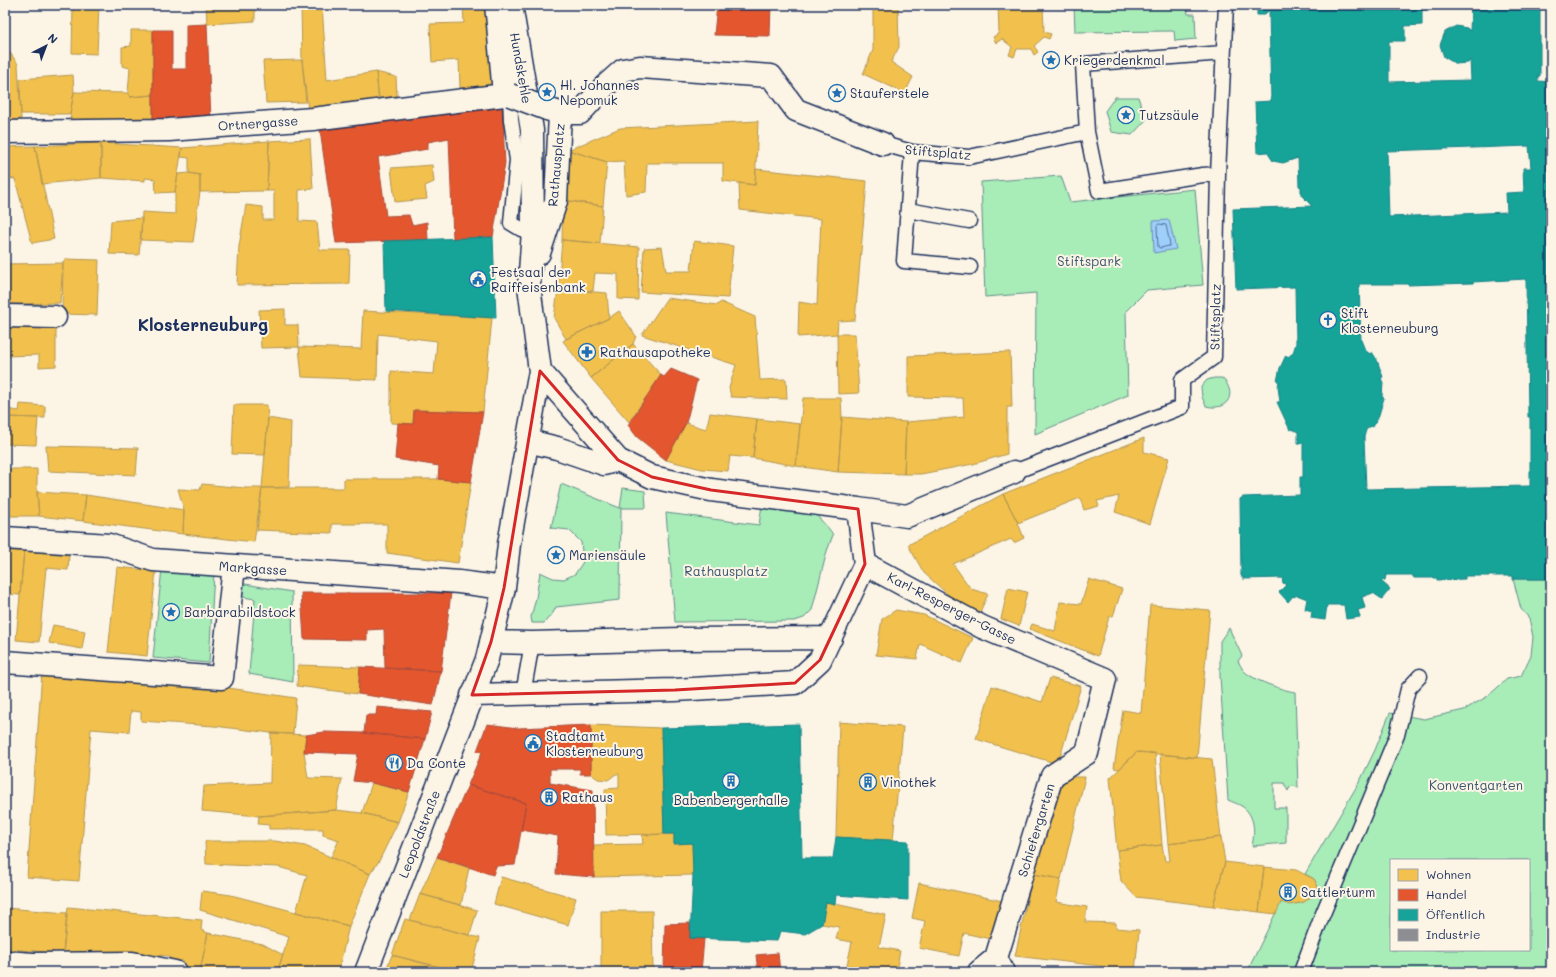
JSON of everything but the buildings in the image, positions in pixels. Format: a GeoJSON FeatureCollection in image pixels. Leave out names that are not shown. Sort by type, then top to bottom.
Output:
{"type":"FeatureCollection","features":[{"type":"Feature","properties":{"kind":"street"},"geometry":{"type":"LineString","coordinates":[[496,5],[507,95],[553,111],[580,113],[605,86],[623,70],[640,67],[771,76],[796,110],[883,144]]}},
{"type":"Feature","properties":{"kind":"street","name":"Hundskehle"},"geometry":{"type":"LineString","coordinates":[[511,5],[532,130]]}},
{"type":"Feature","properties":{"kind":"street","name":"Ortnergasse"},"geometry":{"type":"LineString","coordinates":[[5,132],[169,130],[321,118],[507,95]]}},
{"type":"Feature","properties":{"kind":"street","name":"Rathausplatz"},"geometry":{"type":"LineString","coordinates":[[529,286],[556,201],[553,111]]}},
{"type":"Feature","properties":{"kind":"street","name":"Rathausplatz"},"geometry":{"type":"LineString","coordinates":[[472,695],[487,659],[504,588],[509,544],[540,371],[529,286],[533,231],[532,130]]}},
{"type":"Feature","properties":{"kind":"street"},"geometry":{"type":"LineString","coordinates":[[5,316],[55,317]]}},
{"type":"Feature","properties":{"kind":"street"},"geometry":{"type":"LineString","coordinates":[[540,371],[618,460],[652,477],[710,490],[907,516],[1014,472]]}},
{"type":"Feature","properties":{"kind":"street"},"geometry":{"type":"LineString","coordinates":[[528,441],[557,448],[604,464],[618,460]]}},
{"type":"Feature","properties":{"kind":"street"},"geometry":{"type":"LineString","coordinates":[[472,695],[675,690],[795,683],[820,660],[865,564],[858,509]]}},
{"type":"Feature","properties":{"kind":"street","name":"Markgasse"},"geometry":{"type":"LineString","coordinates":[[5,538],[109,545],[153,560],[459,582],[504,588]]}},
{"type":"Feature","properties":{"kind":"street","name":"Karl-Resperger-Gasse"},"geometry":{"type":"LineString","coordinates":[[865,564],[982,627],[1106,680]]}},
{"type":"Feature","properties":{"kind":"street"},"geometry":{"type":"LineString","coordinates":[[5,662],[222,678],[234,566]]}},
{"type":"Feature","properties":{"kind":"street"},"geometry":{"type":"LineString","coordinates":[[491,642],[532,643],[681,639],[831,638]]}},
{"type":"Feature","properties":{"kind":"street","name":"Schiefergarten"},"geometry":{"type":"LineString","coordinates":[[1000,965],[1052,776],[1087,753],[1106,680]]}},
{"type":"Feature","properties":{"kind":"street","name":"Leopoldstraße"},"geometry":{"type":"LineString","coordinates":[[366,972],[472,695]]}},
{"type":"Feature","properties":{"kind":"street"},"geometry":{"type":"LineString","coordinates":[[5,962],[28,968],[132,963],[175,972]]}},
{"type":"Feature","properties":{"kind":"street"},"geometry":{"type":"LineString","coordinates":[[979,972],[1000,965]]}},
{"type":"Feature","properties":{"kind":"lane","name":"Stiftsplatz"},"geometry":{"type":"LineString","coordinates":[[1014,472],[1182,407],[1182,380],[1214,357],[1218,174],[1226,5]]}},
{"type":"Feature","properties":{"kind":"lane"},"geometry":{"type":"LineString","coordinates":[[1218,174],[1203,175],[1099,192],[1087,132],[1083,64],[1223,53]]}},
{"type":"Feature","properties":{"kind":"lane"},"geometry":{"type":"LineString","coordinates":[[507,95],[517,160],[511,223],[521,229],[533,231]]}},
{"type":"Feature","properties":{"kind":"lane","name":"Stiftsplatz"},"geometry":{"type":"LineString","coordinates":[[883,144],[912,152],[969,157],[1087,132]]}},
{"type":"Feature","properties":{"kind":"lane"},"geometry":{"type":"LineString","coordinates":[[912,152],[904,261],[970,267]]}},
{"type":"Feature","properties":{"kind":"lane"},"geometry":{"type":"LineString","coordinates":[[908,210],[969,220]]}},
{"type":"Feature","properties":{"kind":"lane"},"geometry":{"type":"LineString","coordinates":[[523,694],[532,643]]}},
{"type":"Feature","properties":{"kind":"lane"},"geometry":{"type":"LineString","coordinates":[[1301,972],[1322,916],[1397,735],[1408,689],[1420,676]]}},
{"type":"Feature","properties":{"kind":"highlighted area"},"geometry":{"type":"Polygon","coordinates":[[[540,371],[618,460],[652,477],[711,490],[858,509],[865,564],[820,660],[795,683],[675,690],[472,695],[491,642],[504,588],[540,371]]]}},
{"type":"Feature","properties":{"kind":"green space"},"geometry":{"type":"Polygon","coordinates":[[[1074,5],[1187,5],[1188,14],[1195,14],[1196,39],[1175,41],[1174,31],[1075,32],[1074,5]]]}},
{"type":"Feature","properties":{"kind":"green space"},"geometry":{"type":"Polygon","coordinates":[[[1115,97],[1138,97],[1146,120],[1132,135],[1111,132],[1105,111],[1115,97]]]}},
{"type":"Feature","properties":{"kind":"green space","name":"Stiftspark"},"geometry":{"type":"Polygon","coordinates":[[[1061,176],[1070,202],[1195,189],[1203,285],[1147,290],[1126,311],[1128,395],[1035,434],[1036,293],[985,297],[981,182],[1061,176]]]}},
{"type":"Feature","properties":{"kind":"green space"},"geometry":{"type":"Polygon","coordinates":[[[1222,378],[1227,384],[1230,395],[1225,404],[1214,407],[1206,406],[1202,397],[1201,387],[1207,380],[1222,378]]]}},
{"type":"Feature","properties":{"kind":"green space"},"geometry":{"type":"Polygon","coordinates":[[[561,484],[620,508],[623,488],[645,491],[646,508],[621,508],[620,600],[556,607],[544,623],[532,623],[531,617],[540,572],[553,578],[564,579],[575,574],[583,562],[581,542],[569,530],[551,528],[561,484]]]}},
{"type":"Feature","properties":{"kind":"green space","name":"Rathausplatz"},"geometry":{"type":"Polygon","coordinates":[[[762,505],[814,510],[833,535],[827,551],[812,610],[804,618],[794,621],[675,622],[666,513],[759,525],[762,505]]]}},
{"type":"Feature","properties":{"kind":"green space"},"geometry":{"type":"Polygon","coordinates":[[[162,568],[214,573],[209,663],[153,658],[162,568]]]}},
{"type":"Feature","properties":{"kind":"green space","name":"Konventgarten"},"geometry":{"type":"Polygon","coordinates":[[[1513,579],[1551,579],[1551,972],[1247,972],[1281,902],[1293,904],[1303,902],[1315,892],[1318,887],[1314,879],[1305,874],[1361,779],[1390,713],[1424,719],[1464,710],[1488,696],[1507,679],[1521,676],[1531,655],[1533,637],[1529,618],[1521,609],[1513,579]]]}},
{"type":"Feature","properties":{"kind":"green space"},"geometry":{"type":"Polygon","coordinates":[[[239,583],[292,592],[293,682],[249,674],[255,599],[237,596],[239,583]]]}},
{"type":"Feature","properties":{"kind":"green space"},"geometry":{"type":"Polygon","coordinates":[[[1229,628],[1242,656],[1238,661],[1247,674],[1275,687],[1295,692],[1298,788],[1294,786],[1290,787],[1288,791],[1284,783],[1274,783],[1274,808],[1286,808],[1286,843],[1252,846],[1254,830],[1250,815],[1243,807],[1228,800],[1220,676],[1220,641],[1229,628]]]}},
{"type":"Feature","properties":{"kind":"water"},"geometry":{"type":"Polygon","coordinates":[[[1169,220],[1176,249],[1154,253],[1153,221],[1169,220]]]}},
{"type":"Feature","properties":{"kind":"place","name":"Kriegerdenkmal"},"geometry":{"type":"Point","coordinates":[1051,60]}},
{"type":"Feature","properties":{"kind":"place","name":"Hl. Johannes Nepomuk"},"geometry":{"type":"Point","coordinates":[547,92]}},
{"type":"Feature","properties":{"kind":"place","name":"Stauferstele"},"geometry":{"type":"Point","coordinates":[837,93]}},
{"type":"Feature","properties":{"kind":"place","name":"Tutzsäule"},"geometry":{"type":"Point","coordinates":[1126,115]}},
{"type":"Feature","properties":{"kind":"place","name":"Festsaal der Raiffeisenbank"},"geometry":{"type":"Point","coordinates":[478,279]}},
{"type":"Feature","properties":{"kind":"place","name":"Stift Klosterneuburg"},"geometry":{"type":"Point","coordinates":[1328,320]}},
{"type":"Feature","properties":{"kind":"place","name":"Rathausapotheke"},"geometry":{"type":"Point","coordinates":[587,352]}},
{"type":"Feature","properties":{"kind":"place","name":"Mariensäule"},"geometry":{"type":"Point","coordinates":[556,555]}},
{"type":"Feature","properties":{"kind":"place","name":"Barbarabildstock"},"geometry":{"type":"Point","coordinates":[171,612]}},
{"type":"Feature","properties":{"kind":"place","name":"Stadtamt Klosterneuburg"},"geometry":{"type":"Point","coordinates":[533,743]}},
{"type":"Feature","properties":{"kind":"place","name":"Da Conte"},"geometry":{"type":"Point","coordinates":[394,763]}},
{"type":"Feature","properties":{"kind":"place","name":"Babenbergerhalle"},"geometry":{"type":"Point","coordinates":[731,781]}},
{"type":"Feature","properties":{"kind":"place","name":"Vinothek"},"geometry":{"type":"Point","coordinates":[868,782]}},
{"type":"Feature","properties":{"kind":"place","name":"Rathaus"},"geometry":{"type":"Point","coordinates":[549,797]}},
{"type":"Feature","properties":{"kind":"place","name":"Sattlerturm"},"geometry":{"type":"Point","coordinates":[1288,892]}},
{"type":"Feature","properties":{"kind":"district","name":"Klosterneuburg"},"geometry":{"type":"Point","coordinates":[203,325]}}]}
